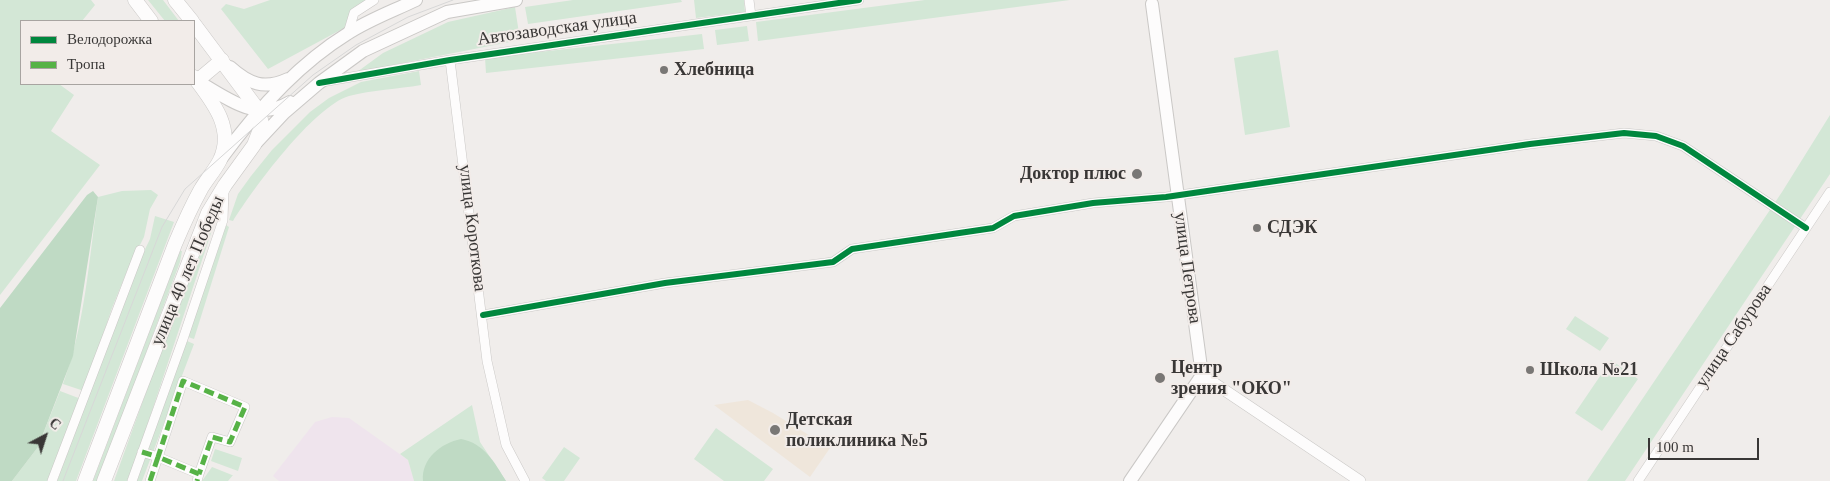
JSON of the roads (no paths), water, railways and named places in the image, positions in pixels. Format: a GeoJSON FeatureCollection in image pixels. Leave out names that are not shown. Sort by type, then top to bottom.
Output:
{"type":"FeatureCollection","features":[{"type":"Feature","properties":{"kind":"main road"},"geometry":{"type":"LineString","coordinates":[[135,0],[150,20]]}},
{"type":"Feature","properties":{"kind":"main road"},"geometry":{"type":"LineString","coordinates":[[176,0],[191,20]]}},
{"type":"Feature","properties":{"kind":"main road"},"geometry":{"type":"LineString","coordinates":[[225,184],[254,145],[262,124],[264,105],[292,77],[348,33],[416,0]]}},
{"type":"Feature","properties":{"kind":"main road","name":"Автозаводская улица"},"geometry":{"type":"LineString","coordinates":[[254,145],[284,113],[319,83],[363,51],[447,12],[516,0]]}},
{"type":"Feature","properties":{"kind":"main road","name":"улица Петрова"},"geometry":{"type":"LineString","coordinates":[[1151,1],[1202,375]]}},
{"type":"Feature","properties":{"kind":"main road"},"geometry":{"type":"LineString","coordinates":[[195,25],[222,60],[264,105]]}},
{"type":"Feature","properties":{"kind":"main road"},"geometry":{"type":"LineString","coordinates":[[222,60],[244,79],[259,86],[272,85],[292,77]]}},
{"type":"Feature","properties":{"kind":"main road"},"geometry":{"type":"LineString","coordinates":[[195,79],[222,60]]}},
{"type":"Feature","properties":{"kind":"main road"},"geometry":{"type":"LineString","coordinates":[[195,79],[238,104],[280,108],[319,83],[306,65]]}},
{"type":"Feature","properties":{"kind":"main road"},"geometry":{"type":"LineString","coordinates":[[195,79],[213,102],[223,124],[225,142],[219,162]]}},
{"type":"Feature","properties":{"kind":"main road","name":"улица 40 лет Победы"},"geometry":{"type":"LineString","coordinates":[[85,481],[191,206],[219,162],[264,105]]}},
{"type":"Feature","properties":{"kind":"main road","name":"улица 40 лет Победы"},"geometry":{"type":"LineString","coordinates":[[104,481],[192,251],[208,213],[225,184]]}},
{"type":"Feature","properties":{"kind":"main road"},"geometry":{"type":"LineString","coordinates":[[175,244],[192,251]]}},
{"type":"Feature","properties":{"kind":"main road"},"geometry":{"type":"LineString","coordinates":[[1130,481],[1202,375]]}},
{"type":"Feature","properties":{"kind":"street"},"geometry":{"type":"LineString","coordinates":[[348,33],[354,13],[374,0]]}},
{"type":"Feature","properties":{"kind":"street"},"geometry":{"type":"LineString","coordinates":[[749,0],[751,16]]}},
{"type":"Feature","properties":{"kind":"street","name":"Автозаводская улица"},"geometry":{"type":"LineString","coordinates":[[319,83],[450,60],[859,0]]}},
{"type":"Feature","properties":{"kind":"street","name":"улица Короткова"},"geometry":{"type":"LineString","coordinates":[[450,60],[488,360],[506,445],[525,481]]}},
{"type":"Feature","properties":{"kind":"street"},"geometry":{"type":"LineString","coordinates":[[483,315],[665,283],[833,262],[852,249],[993,228],[1014,216],[1093,203],[1178,194],[1530,144],[1624,133],[1656,136],[1683,146],[1806,228]]}},
{"type":"Feature","properties":{"kind":"street","name":"улица 40 лет Победы"},"geometry":{"type":"LineString","coordinates":[[132,481],[183,339],[222,220],[225,184]]}},
{"type":"Feature","properties":{"kind":"street","name":"улица Сабурова"},"geometry":{"type":"LineString","coordinates":[[1638,481],[1830,192]]}},
{"type":"Feature","properties":{"kind":"street"},"geometry":{"type":"LineString","coordinates":[[52,481],[140,250]]}},
{"type":"Feature","properties":{"kind":"street"},"geometry":{"type":"LineString","coordinates":[[1202,375],[1360,481]]}},
{"type":"Feature","properties":{"kind":"street"},"geometry":{"type":"LineString","coordinates":[[142,452],[158,457],[198,478],[212,437],[230,442],[244,407],[183,381],[158,457],[150,481]]}},
{"type":"Feature","properties":{"kind":"tram line"},"geometry":{"type":"LineString","coordinates":[[63,481],[162,227],[185,189],[313,75],[356,45],[408,17],[453,0]]}},
{"type":"Feature","properties":{"kind":"place","name":"Хлебница"},"geometry":{"type":"Point","coordinates":[664,70]}},
{"type":"Feature","properties":{"kind":"place","name":"Доктор плюс"},"geometry":{"type":"Point","coordinates":[1137,174]}},
{"type":"Feature","properties":{"kind":"place","name":"СДЭК"},"geometry":{"type":"Point","coordinates":[1257,228]}},
{"type":"Feature","properties":{"kind":"place","name":"Школа №21"},"geometry":{"type":"Point","coordinates":[1530,370]}},
{"type":"Feature","properties":{"kind":"place","name":"Центр зрения \"ОКО\""},"geometry":{"type":"Point","coordinates":[1160,378]}},
{"type":"Feature","properties":{"kind":"place","name":"Детская поликлиника №5"},"geometry":{"type":"Point","coordinates":[775,430]}}]}
